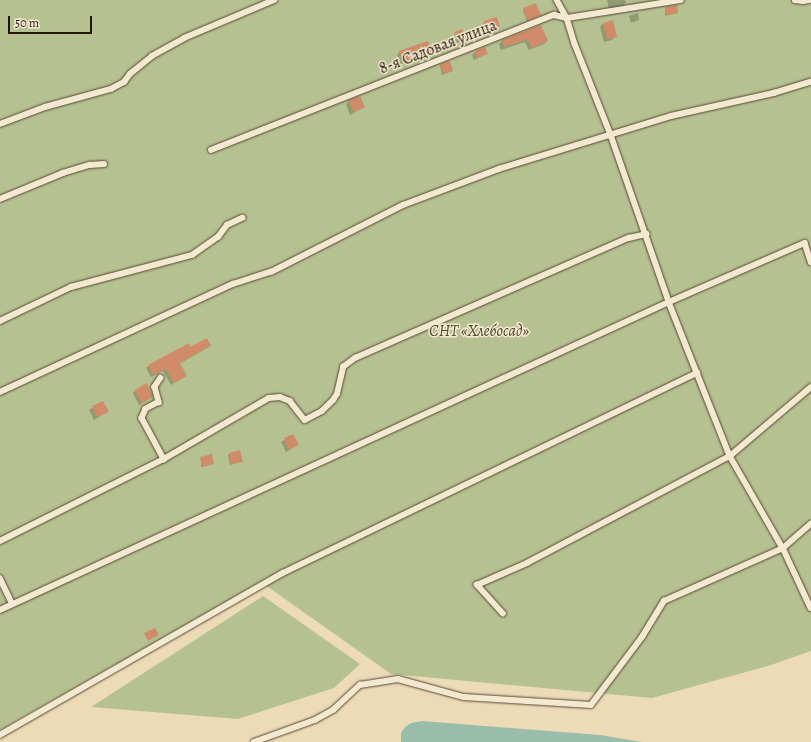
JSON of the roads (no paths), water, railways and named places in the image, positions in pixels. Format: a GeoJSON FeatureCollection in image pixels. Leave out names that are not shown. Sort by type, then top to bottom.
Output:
{"type":"FeatureCollection","features":[{"type":"Feature","properties":{"kind":"lane"},"geometry":{"type":"LineString","coordinates":[[0,124],[45,107],[111,89],[124,82],[130,74],[152,56],[184,38],[274,0]]}},
{"type":"Feature","properties":{"kind":"lane"},"geometry":{"type":"LineString","coordinates":[[557,0],[567,18],[575,44],[611,135],[647,234],[669,302],[730,456],[783,548],[811,608]]}},
{"type":"Feature","properties":{"kind":"lane","name":"8-я Садовая улица"},"geometry":{"type":"LineString","coordinates":[[211,150],[554,16],[567,18],[681,0]]}},
{"type":"Feature","properties":{"kind":"lane"},"geometry":{"type":"LineString","coordinates":[[795,0],[803,2],[809,0]]}},
{"type":"Feature","properties":{"kind":"lane"},"geometry":{"type":"LineString","coordinates":[[0,392],[233,284],[271,272],[403,205],[499,169],[671,116],[774,93],[811,82]]}},
{"type":"Feature","properties":{"kind":"lane"},"geometry":{"type":"LineString","coordinates":[[0,199],[63,173],[90,165],[104,164]]}},
{"type":"Feature","properties":{"kind":"lane"},"geometry":{"type":"LineString","coordinates":[[0,321],[71,287],[192,255],[218,237],[227,225],[242,218]]}},
{"type":"Feature","properties":{"kind":"lane"},"geometry":{"type":"LineString","coordinates":[[0,541],[164,460],[273,397],[284,398],[294,403],[305,420],[322,411],[333,400],[337,394],[342,367],[355,358],[629,238],[647,234]]}},
{"type":"Feature","properties":{"kind":"lane"},"geometry":{"type":"LineString","coordinates":[[0,610],[12,603],[669,302],[805,243],[811,262]]}},
{"type":"Feature","properties":{"kind":"lane"},"geometry":{"type":"LineString","coordinates":[[0,735],[283,573],[697,373]]}},
{"type":"Feature","properties":{"kind":"lane"},"geometry":{"type":"LineString","coordinates":[[161,378],[156,387],[159,402],[146,409],[142,418],[164,460]]}},
{"type":"Feature","properties":{"kind":"lane"},"geometry":{"type":"LineString","coordinates":[[503,614],[477,585],[527,563],[730,456],[811,387]]}},
{"type":"Feature","properties":{"kind":"lane"},"geometry":{"type":"LineString","coordinates":[[254,742],[315,720],[333,710],[360,685],[398,679],[464,697],[591,705],[642,637],[664,601],[783,548],[811,524]]}},
{"type":"Feature","properties":{"kind":"lane"},"geometry":{"type":"LineString","coordinates":[[0,578],[12,603]]}},
{"type":"Feature","properties":{"kind":"park label","name":"СНТ «Хлебосад»"},"geometry":{"type":"Point","coordinates":[479,331]}}]}
